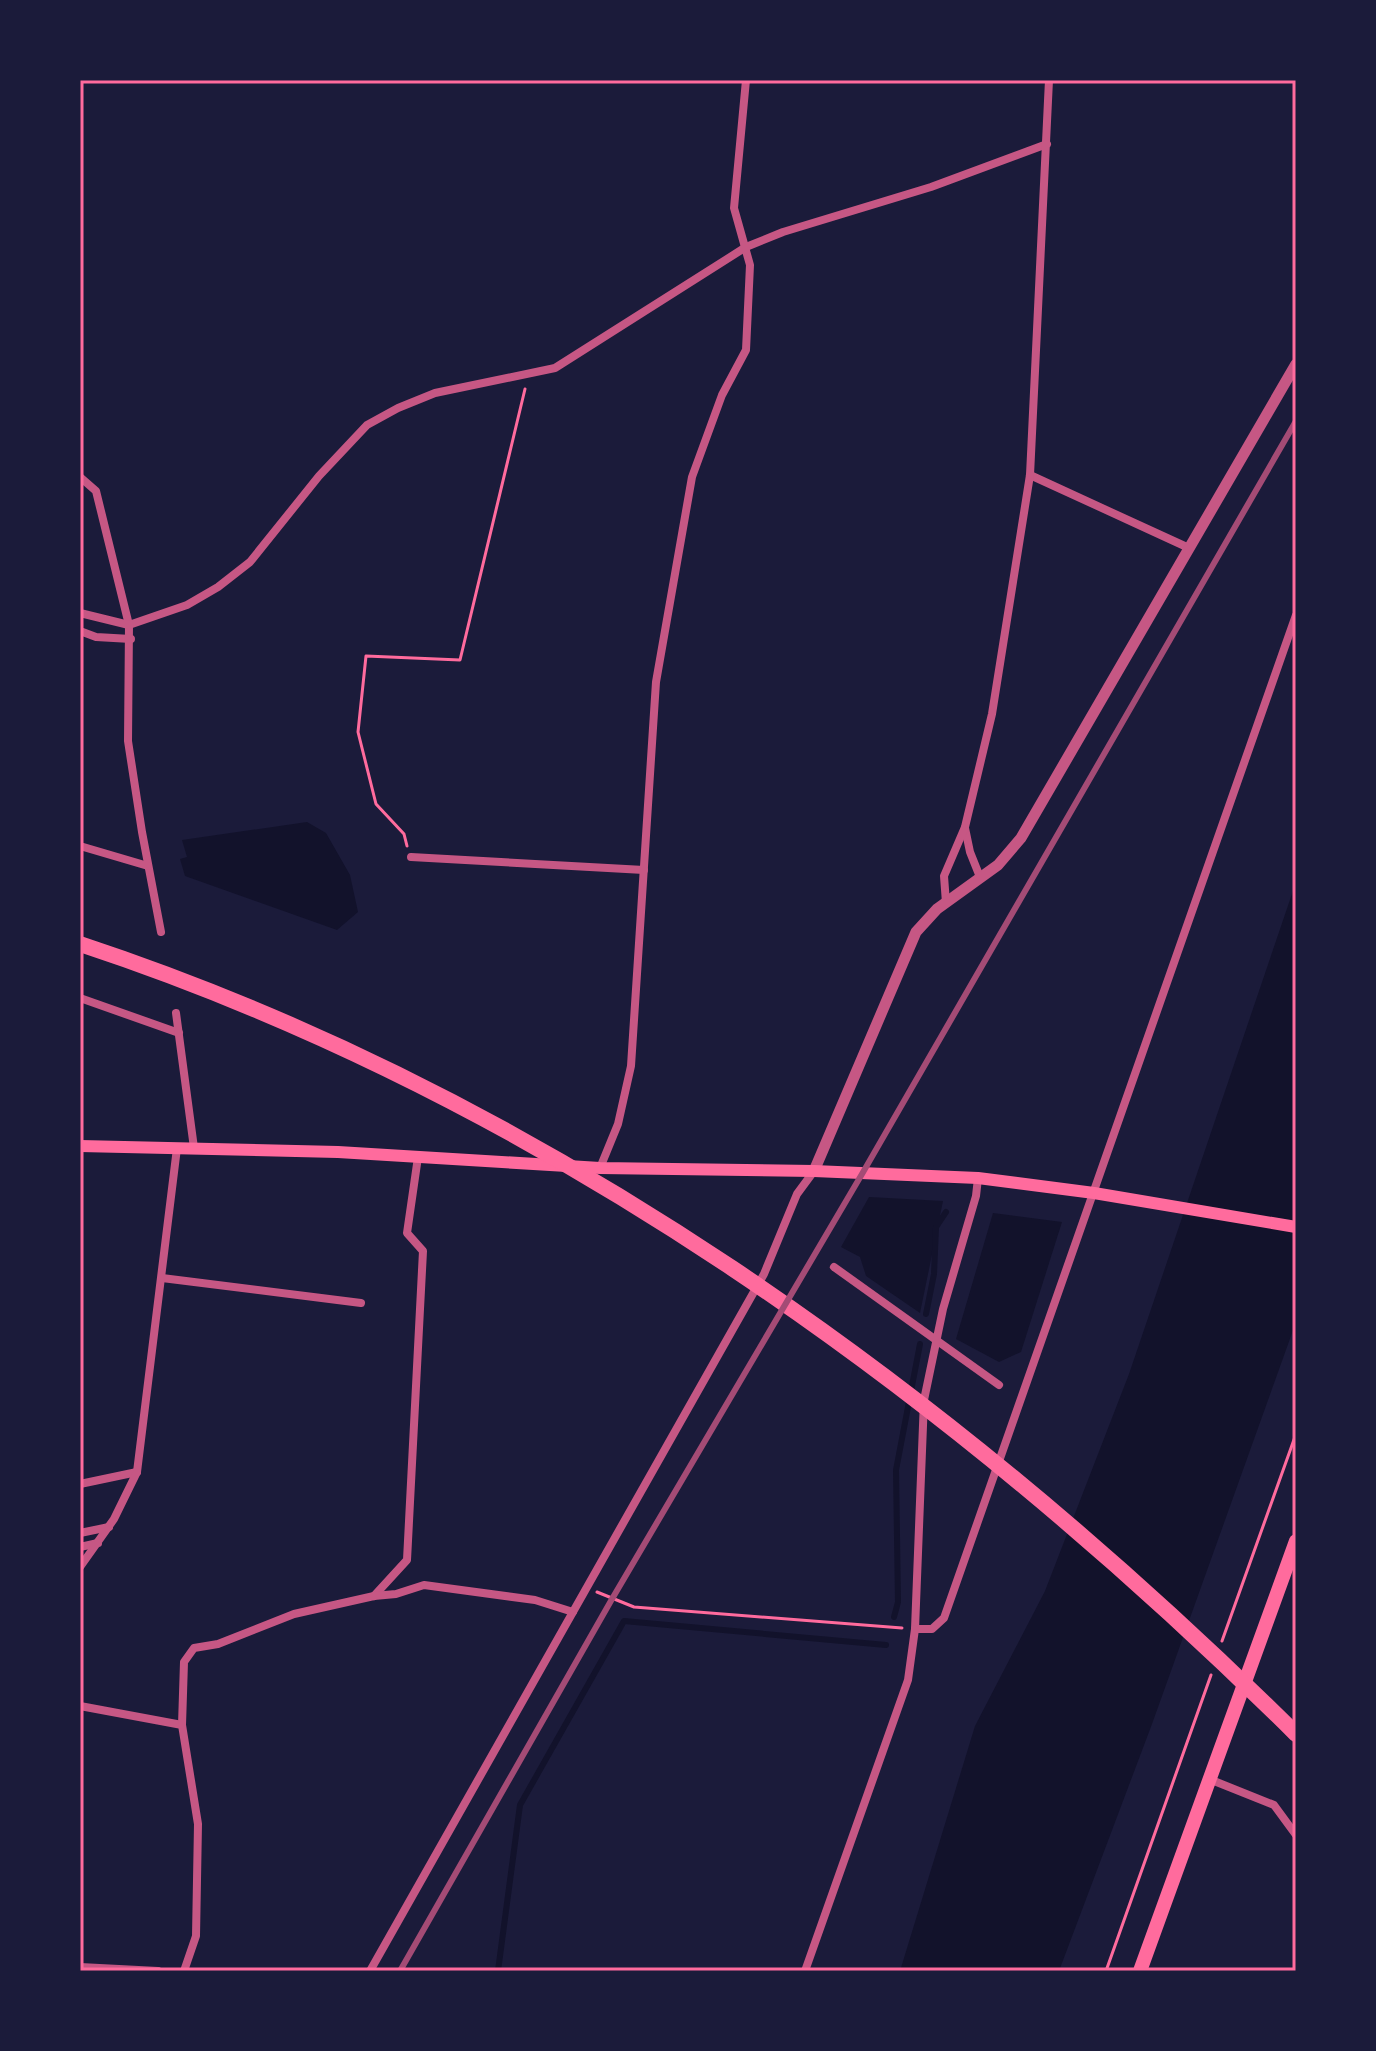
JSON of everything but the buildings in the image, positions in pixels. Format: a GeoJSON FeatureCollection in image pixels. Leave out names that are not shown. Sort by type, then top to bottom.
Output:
{"type":"FeatureCollection","features":[{"type":"Feature","properties":{"kind":"highway"},"geometry":{"type":"LineString","coordinates":[[80,944],[136,963],[320,1038],[479,1116],[703,1249],[869,1365],[1056,1513],[1120,1566],[1296,1734]]}},
{"type":"Feature","properties":{"kind":"main road"},"geometry":{"type":"LineString","coordinates":[[80,1146],[338,1152],[600,1168],[814,1171],[978,1178],[1109,1195],[1296,1227]]}},
{"type":"Feature","properties":{"kind":"main road"},"geometry":{"type":"LineString","coordinates":[[1140,1971],[1296,1541]]}},
{"type":"Feature","properties":{"kind":"street"},"geometry":{"type":"LineString","coordinates":[[600,1168],[618,1124],[631,1066],[656,682],[692,477],[722,395],[746,350],[750,265],[734,208],[746,80]]}},
{"type":"Feature","properties":{"kind":"street"},"geometry":{"type":"LineString","coordinates":[[946,903],[944,876],[965,827],[992,714],[1030,475],[1049,80]]}},
{"type":"Feature","properties":{"kind":"street"},"geometry":{"type":"LineString","coordinates":[[80,613],[129,625],[187,605],[218,587],[250,562],[319,476],[367,425],[398,408],[435,393],[555,368],[746,247],[783,232],[931,187],[1047,144]]}},
{"type":"Feature","properties":{"kind":"street"},"geometry":{"type":"LineString","coordinates":[[370,1971],[764,1274],[797,1194],[814,1171],[916,932],[946,903],[998,865],[1021,838],[1296,364]]}},
{"type":"Feature","properties":{"kind":"street"},"geometry":{"type":"LineString","coordinates":[[1030,475],[1189,548]]}},
{"type":"Feature","properties":{"kind":"street"},"geometry":{"type":"LineString","coordinates":[[80,477],[96,491],[129,625],[128,741],[161,932]]}},
{"type":"Feature","properties":{"kind":"street"},"geometry":{"type":"LineString","coordinates":[[915,1629],[932,1629],[944,1618],[1296,615]]}},
{"type":"Feature","properties":{"kind":"street"},"geometry":{"type":"LineString","coordinates":[[80,631],[96,637],[131,639]]}},
{"type":"Feature","properties":{"kind":"street"},"geometry":{"type":"LineString","coordinates":[[965,827],[980,877]]}},
{"type":"Feature","properties":{"kind":"street"},"geometry":{"type":"LineString","coordinates":[[80,846],[148,866]]}},
{"type":"Feature","properties":{"kind":"street"},"geometry":{"type":"LineString","coordinates":[[411,857],[644,870]]}},
{"type":"Feature","properties":{"kind":"street"},"geometry":{"type":"LineString","coordinates":[[80,998],[179,1033]]}},
{"type":"Feature","properties":{"kind":"street"},"geometry":{"type":"LineString","coordinates":[[176,1013],[194,1148]]}},
{"type":"Feature","properties":{"kind":"street"},"geometry":{"type":"LineString","coordinates":[[80,1567],[109,1527],[137,1472],[177,1148]]}},
{"type":"Feature","properties":{"kind":"street"},"geometry":{"type":"LineString","coordinates":[[374,1596],[407,1560],[423,1251],[407,1233],[418,1157]]}},
{"type":"Feature","properties":{"kind":"street"},"geometry":{"type":"LineString","coordinates":[[805,1971],[908,1680],[915,1629],[924,1400],[978,1178]]}},
{"type":"Feature","properties":{"kind":"street"},"geometry":{"type":"LineString","coordinates":[[834,1267],[999,1385]]}},
{"type":"Feature","properties":{"kind":"street"},"geometry":{"type":"LineString","coordinates":[[162,1278],[361,1303]]}},
{"type":"Feature","properties":{"kind":"street"},"geometry":{"type":"LineString","coordinates":[[80,1484],[137,1472]]}},
{"type":"Feature","properties":{"kind":"street"},"geometry":{"type":"LineString","coordinates":[[80,1533],[109,1527]]}},
{"type":"Feature","properties":{"kind":"street"},"geometry":{"type":"LineString","coordinates":[[80,1547],[98,1543]]}},
{"type":"Feature","properties":{"kind":"street"},"geometry":{"type":"LineString","coordinates":[[184,1971],[196,1936],[198,1824],[182,1725],[184,1662],[194,1648],[218,1644],[294,1614],[396,1594],[424,1585],[535,1600],[573,1612]]}},
{"type":"Feature","properties":{"kind":"street"},"geometry":{"type":"LineString","coordinates":[[80,1706],[182,1725]]}},
{"type":"Feature","properties":{"kind":"street"},"geometry":{"type":"LineString","coordinates":[[1209,1779],[1274,1805],[1296,1835]]}},
{"type":"Feature","properties":{"kind":"street"},"geometry":{"type":"LineString","coordinates":[[80,1967],[158,1971]]}},
{"type":"Feature","properties":{"kind":"path"},"geometry":{"type":"LineString","coordinates":[[411,857],[404,834],[376,804],[358,732],[366,656],[460,660],[529,374]]}},
{"type":"Feature","properties":{"kind":"path"},"geometry":{"type":"LineString","coordinates":[[1222,1643],[1296,1434]]}},
{"type":"Feature","properties":{"kind":"path"},"geometry":{"type":"LineString","coordinates":[[586,1588],[634,1607],[915,1629]]}},
{"type":"Feature","properties":{"kind":"path"},"geometry":{"type":"LineString","coordinates":[[1106,1971],[1211,1673]]}},
{"type":"Feature","properties":{"kind":"shaded area"},"geometry":{"type":"Polygon","coordinates":[[[307,822],[326,833],[350,875],[358,912],[337,930],[185,876],[180,859],[187,857],[182,840],[307,822]]]}},
{"type":"Feature","properties":{"kind":"shaded area"},"geometry":{"type":"Polygon","coordinates":[[[1296,882],[1296,1322],[1152,1724],[1059,1971],[900,1971],[975,1726],[1045,1591],[1129,1374],[1296,882]]]}},
{"type":"Feature","properties":{"kind":"shaded area"},"geometry":{"type":"Polygon","coordinates":[[[869,1197],[943,1201],[920,1313],[866,1276],[860,1257],[841,1247],[869,1197]]]}},
{"type":"Feature","properties":{"kind":"shaded area"},"geometry":{"type":"Polygon","coordinates":[[[993,1213],[1062,1222],[1021,1352],[999,1362],[956,1339],[993,1213]]]}},
{"type":"Feature","properties":{"kind":"waterway"},"geometry":{"type":"LineString","coordinates":[[926,1314],[934,1274],[936,1227],[946,1212]]}},
{"type":"Feature","properties":{"kind":"waterway"},"geometry":{"type":"LineString","coordinates":[[894,1617],[898,1602],[896,1470],[920,1344]]}},
{"type":"Feature","properties":{"kind":"waterway"},"geometry":{"type":"LineString","coordinates":[[498,1971],[520,1805],[624,1621],[886,1645]]}},
{"type":"Feature","properties":{"kind":"railway"},"geometry":{"type":"LineString","coordinates":[[400,1971],[612,1599],[862,1174],[1296,421]]}}]}
